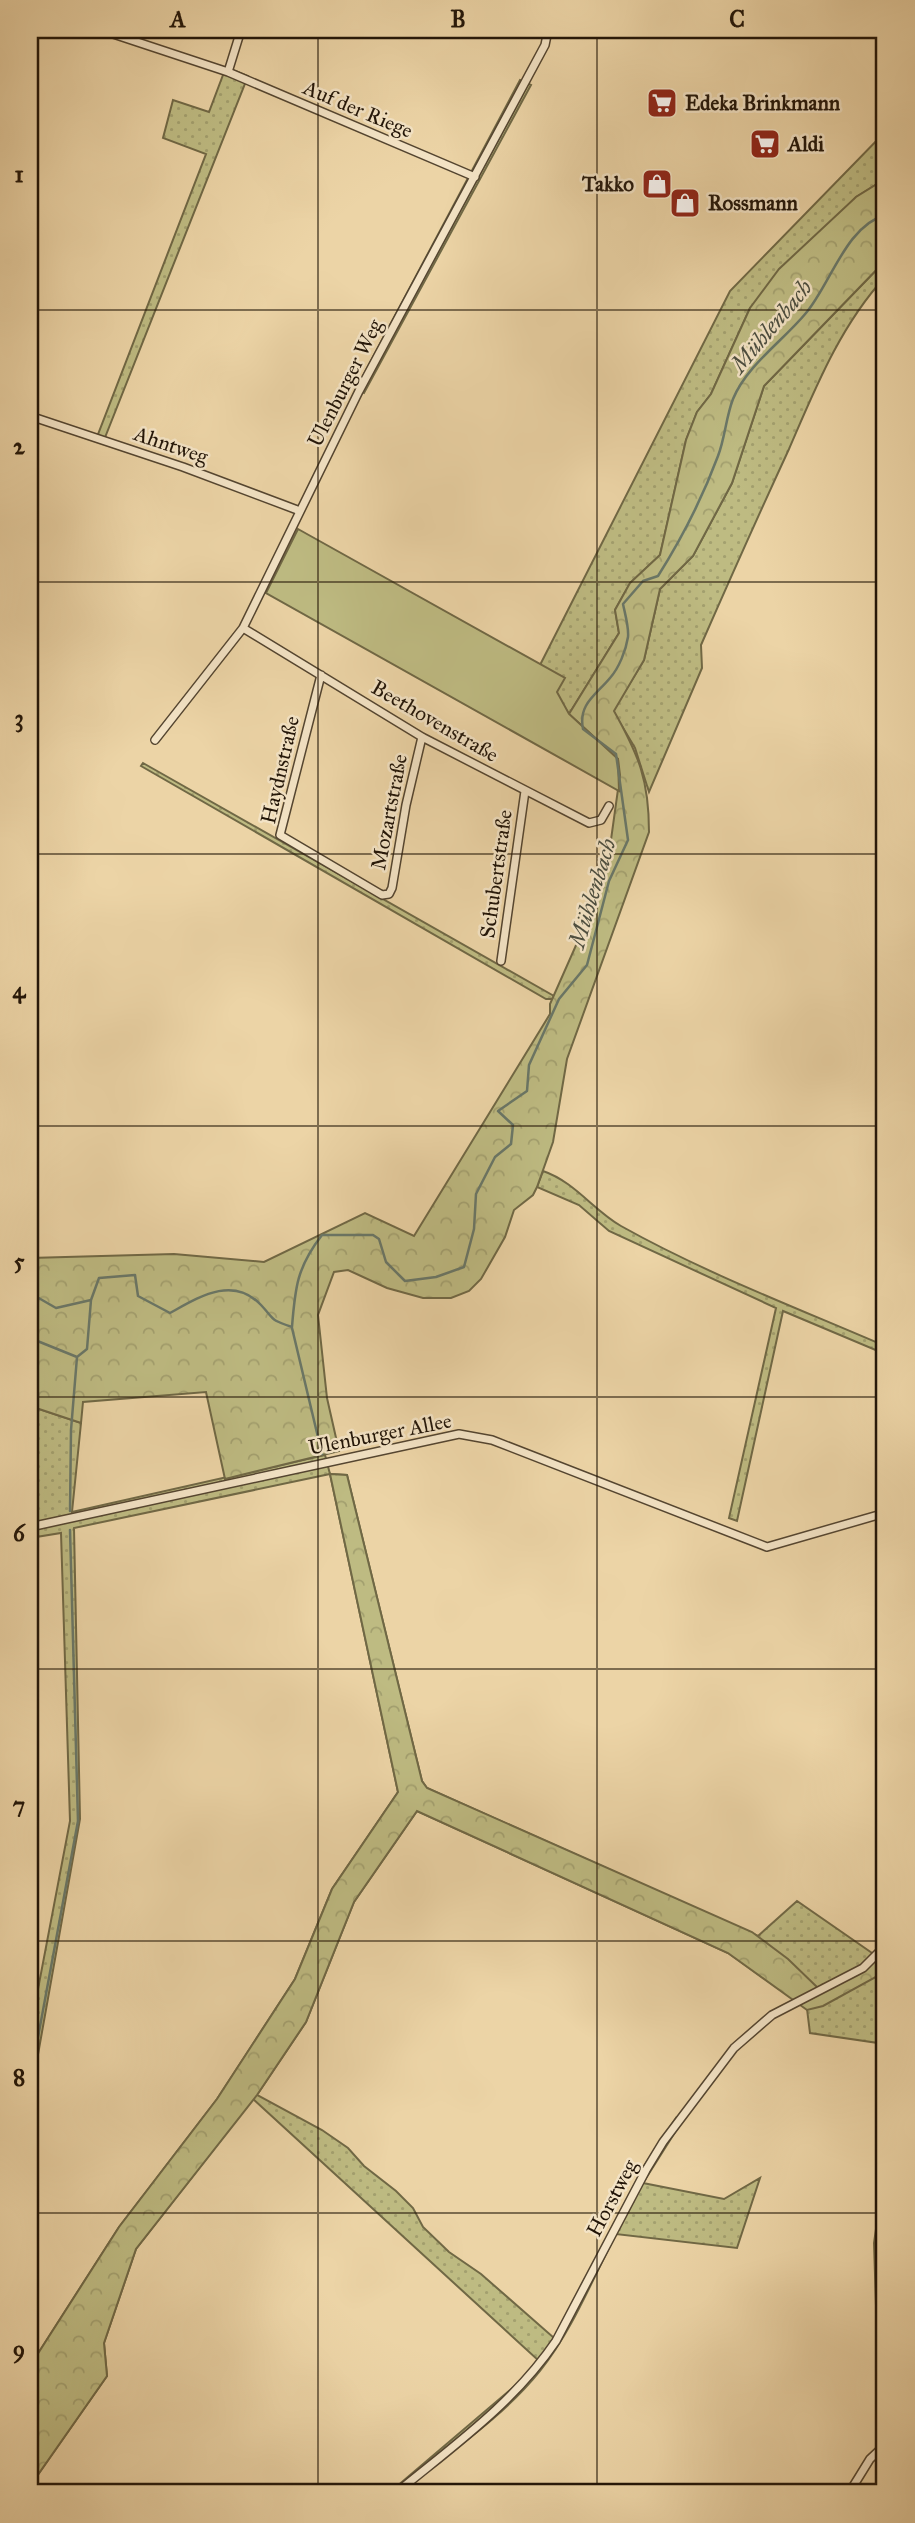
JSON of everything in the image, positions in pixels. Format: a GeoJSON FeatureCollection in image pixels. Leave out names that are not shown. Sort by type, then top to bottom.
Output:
{"type":"FeatureCollection","features":[{"type":"Feature","properties":{"kind":"street","name":"Auf der Riege"},"geometry":{"type":"LineString","coordinates":[[101,30],[228,72],[475,177]]}},
{"type":"Feature","properties":{"kind":"street"},"geometry":{"type":"LineString","coordinates":[[129,30],[129,39]]}},
{"type":"Feature","properties":{"kind":"street"},"geometry":{"type":"LineString","coordinates":[[228,72],[241,30]]}},
{"type":"Feature","properties":{"kind":"street","name":"Ulenburger Weg"},"geometry":{"type":"LineString","coordinates":[[155,740],[243,628],[359,391],[545,45],[548,30]]}},
{"type":"Feature","properties":{"kind":"street","name":"Ahntweg"},"geometry":{"type":"LineString","coordinates":[[30,416],[183,467],[300,511]]}},
{"type":"Feature","properties":{"kind":"street","name":"Beethovenstraße"},"geometry":{"type":"LineString","coordinates":[[243,628],[422,737],[589,823],[601,820],[609,806]]}},
{"type":"Feature","properties":{"kind":"street","name":"Haydnstraße"},"geometry":{"type":"LineString","coordinates":[[321,675],[280,835],[382,895],[389,894]]}},
{"type":"Feature","properties":{"kind":"street","name":"Mozartstraße"},"geometry":{"type":"LineString","coordinates":[[389,894],[422,737]]}},
{"type":"Feature","properties":{"kind":"street","name":"Schubertstraße"},"geometry":{"type":"LineString","coordinates":[[501,961],[525,791]]}},
{"type":"Feature","properties":{"kind":"street","name":"Ulenburger Allee"},"geometry":{"type":"LineString","coordinates":[[30,1527],[459,1434],[492,1440],[767,1547],[885,1513]]}},
{"type":"Feature","properties":{"kind":"street","name":"Horstweg"},"geometry":{"type":"LineString","coordinates":[[396,2493],[491,2415],[537,2369],[556,2341],[663,2142],[734,2048],[772,2015],[863,1968],[885,1946]]}},
{"type":"Feature","properties":{"kind":"street"},"geometry":{"type":"LineString","coordinates":[[849,2493],[870,2459],[885,2445]]}},
{"type":"Feature","properties":{"kind":"green space"},"geometry":{"type":"Polygon","coordinates":[[[226,67],[248,76],[104,440],[97,437],[206,154],[163,138],[173,100],[209,112],[226,67]]]}},
{"type":"Feature","properties":{"kind":"green space"},"geometry":{"type":"Polygon","coordinates":[[[520,80],[531,85],[364,393],[356,389],[520,80]]]}},
{"type":"Feature","properties":{"kind":"green space"},"geometry":{"type":"Polygon","coordinates":[[[885,132],[885,179],[856,197],[750,308],[711,394],[697,412],[686,440],[660,555],[630,583],[615,610],[619,633],[569,714],[539,667],[730,291],[885,132]]]}},
{"type":"Feature","properties":{"kind":"green space"},"geometry":{"type":"Polygon","coordinates":[[[885,179],[885,261],[764,386],[732,483],[693,556],[660,589],[644,660],[614,711],[641,769],[647,797],[649,832],[567,1059],[553,1142],[537,1187],[533,1195],[514,1210],[505,1237],[481,1279],[469,1291],[451,1298],[423,1298],[387,1288],[348,1270],[334,1272],[318,1315],[327,1398],[339,1451],[225,1479],[206,1392],[83,1402],[81,1423],[30,1406],[30,1258],[174,1254],[264,1262],[365,1213],[414,1236],[550,1014],[550,1004],[585,925],[586,904],[610,847],[620,775],[618,759],[569,714],[619,633],[615,610],[630,583],[660,555],[686,440],[697,412],[711,394],[750,308],[779,269],[856,197],[885,179]]]}},
{"type":"Feature","properties":{"kind":"green space"},"geometry":{"type":"Polygon","coordinates":[[[885,261],[885,277],[855,316],[830,359],[701,645],[702,668],[649,792],[635,748],[613,711],[644,660],[660,589],[693,556],[732,483],[764,386],[885,261]]]}},
{"type":"Feature","properties":{"kind":"green space"},"geometry":{"type":"Polygon","coordinates":[[[298,529],[565,678],[557,692],[569,714],[618,759],[619,791],[266,593],[298,529]]]}},
{"type":"Feature","properties":{"kind":"green space"},"geometry":{"type":"Polygon","coordinates":[[[143,763],[554,996],[552,999],[546,999],[141,766],[143,763]]]}},
{"type":"Feature","properties":{"kind":"green space"},"geometry":{"type":"Polygon","coordinates":[[[543,1171],[565,1182],[621,1226],[653,1243],[751,1289],[885,1346],[885,1354],[783,1311],[737,1521],[729,1518],[776,1308],[609,1231],[579,1205],[537,1187],[543,1171]]]}},
{"type":"Feature","properties":{"kind":"green space"},"geometry":{"type":"Polygon","coordinates":[[[30,1406],[81,1423],[72,1512],[325,1455],[330,1474],[74,1528],[80,1819],[37,2060],[30,2125],[30,2031],[70,1821],[61,1533],[30,1538],[30,1406]]]}},
{"type":"Feature","properties":{"kind":"green space"},"geometry":{"type":"Polygon","coordinates":[[[330,1474],[347,1475],[422,1781],[427,1788],[758,1936],[797,1901],[885,1962],[885,2044],[810,2033],[807,2009],[728,1953],[417,1811],[354,1902],[306,2022],[257,2095],[322,2130],[348,2148],[364,2166],[413,2208],[423,2227],[449,2252],[481,2274],[554,2338],[646,2163],[676,2118],[679,2126],[643,2183],[724,2199],[760,2178],[737,2248],[616,2234],[562,2339],[526,2387],[477,2432],[409,2485],[406,2493],[389,2493],[523,2379],[538,2360],[253,2099],[136,2249],[104,2343],[107,2376],[30,2486],[30,2366],[119,2227],[217,2099],[295,1979],[332,1889],[398,1792],[330,1474]]]}},
{"type":"Feature","properties":{"kind":"green space"},"geometry":{"type":"Polygon","coordinates":[[[330,1474],[347,1475],[422,1781],[427,1788],[752,1932],[788,1959],[818,1988],[860,1966],[874,1953],[885,1962],[885,1972],[823,2006],[807,2010],[728,1953],[417,1811],[354,1902],[306,2022],[257,2095],[136,2249],[104,2343],[107,2376],[30,2486],[30,2366],[119,2227],[217,2099],[295,1979],[332,1889],[398,1792],[330,1474]]]}},
{"type":"Feature","properties":{"kind":"green space"},"geometry":{"type":"Polygon","coordinates":[[[885,2166],[878,2244],[885,2412],[879,2400],[874,2243],[885,2166]]]}},
{"type":"Feature","properties":{"kind":"waterway","name":"Mühlenbach"},"geometry":{"type":"LineString","coordinates":[[30,1338],[77,1357],[87,1349],[91,1300],[99,1278],[135,1275],[138,1296],[170,1313],[216,1292],[239,1291],[250,1296],[276,1321],[292,1327],[294,1301],[302,1268],[322,1235],[373,1235],[379,1239],[386,1262],[405,1281],[436,1277],[464,1267],[474,1229],[476,1194],[495,1157],[511,1144],[513,1125],[498,1111],[527,1091],[529,1065],[559,999],[587,965],[609,881],[628,840],[616,754],[583,729],[582,720],[586,706],[613,674],[624,653],[628,633],[623,604],[643,581],[658,576],[683,533],[718,456],[733,399],[747,375],[806,313],[849,243],[871,221],[885,215]]}},
{"type":"Feature","properties":{"kind":"waterway"},"geometry":{"type":"LineString","coordinates":[[30,1293],[56,1308],[91,1300]]}},
{"type":"Feature","properties":{"kind":"waterway"},"geometry":{"type":"LineString","coordinates":[[292,1328],[322,1454]]}},
{"type":"Feature","properties":{"kind":"waterway"},"geometry":{"type":"LineString","coordinates":[[70,1511],[71,1430],[77,1357]]}},
{"type":"Feature","properties":{"kind":"waterway"},"geometry":{"type":"LineString","coordinates":[[30,2103],[34,2059],[78,1821],[70,1530]]}},
{"type":"Feature","properties":{"kind":"place","name":"Edeka Brinkmann"},"geometry":{"type":"Point","coordinates":[662,103]}},
{"type":"Feature","properties":{"kind":"place","name":"Aldi"},"geometry":{"type":"Point","coordinates":[765,144]}},
{"type":"Feature","properties":{"kind":"place","name":"Takko"},"geometry":{"type":"Point","coordinates":[657,184]}},
{"type":"Feature","properties":{"kind":"place","name":"Rossmann"},"geometry":{"type":"Point","coordinates":[685,203]}}]}
